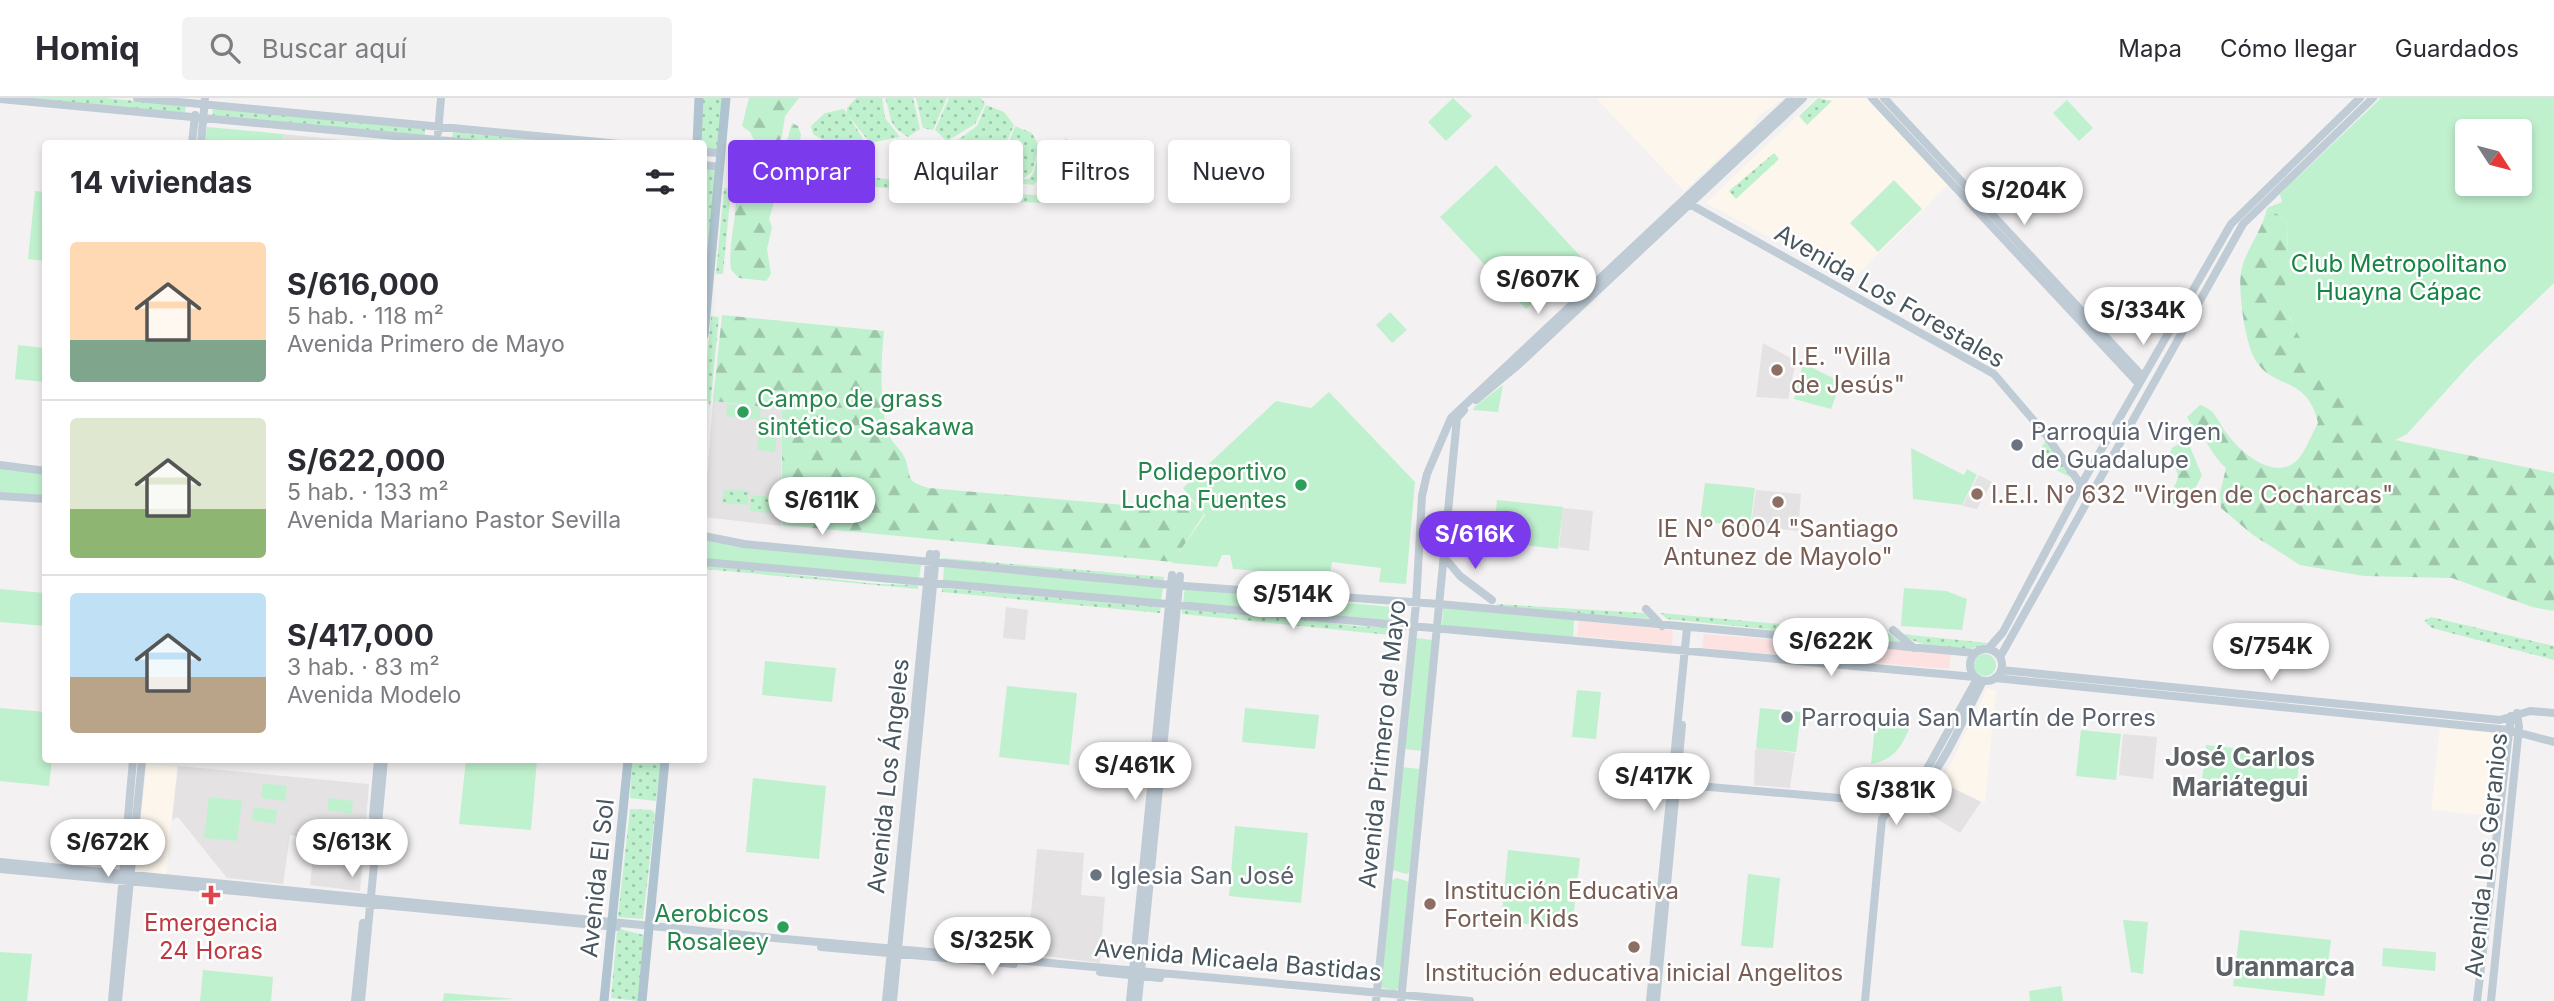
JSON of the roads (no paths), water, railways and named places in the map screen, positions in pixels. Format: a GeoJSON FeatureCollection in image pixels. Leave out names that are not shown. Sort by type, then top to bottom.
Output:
{"type":"FeatureCollection","features":[{"type":"Feature","properties":{"kind":"main road"},"geometry":{"type":"LineString","coordinates":[[697,140],[699,98]]}},
{"type":"Feature","properties":{"kind":"main road"},"geometry":{"type":"LineString","coordinates":[[707,301],[726,98]]}},
{"type":"Feature","properties":{"kind":"main road","name":"Avenida El Sol"},"geometry":{"type":"LineString","coordinates":[[604,1001],[628,763]]}},
{"type":"Feature","properties":{"kind":"main road"},"geometry":{"type":"LineString","coordinates":[[642,1001],[665,763]]}},
{"type":"Feature","properties":{"kind":"street"},"geometry":{"type":"LineString","coordinates":[[137,98],[201,101],[575,140]]}},
{"type":"Feature","properties":{"kind":"street"},"geometry":{"type":"LineString","coordinates":[[440,140],[444,98]]}},
{"type":"Feature","properties":{"kind":"street","name":"Avenida Primero de Mayo"},"geometry":{"type":"LineString","coordinates":[[1401,999],[1457,418],[1517,366],[1792,98]]}},
{"type":"Feature","properties":{"kind":"street","name":"Avenida Primero de Mayo"},"geometry":{"type":"LineString","coordinates":[[1376,997],[1416,604],[1424,483],[1455,411],[1803,98]]}},
{"type":"Feature","properties":{"kind":"street"},"geometry":{"type":"LineString","coordinates":[[1872,98],[2141,380]]}},
{"type":"Feature","properties":{"kind":"street"},"geometry":{"type":"LineString","coordinates":[[1884,98],[2141,380]]}},
{"type":"Feature","properties":{"kind":"street"},"geometry":{"type":"LineString","coordinates":[[707,537],[744,544],[933,558],[1975,653],[1988,649],[2003,632],[2081,485],[2231,224],[2245,207],[2360,98]]}},
{"type":"Feature","properties":{"kind":"street"},"geometry":{"type":"LineString","coordinates":[[1998,674],[2000,657],[2243,224],[2373,98]]}},
{"type":"Feature","properties":{"kind":"street"},"geometry":{"type":"LineString","coordinates":[[0,99],[421,140]]}},
{"type":"Feature","properties":{"kind":"street"},"geometry":{"type":"LineString","coordinates":[[193,140],[201,101]]}},
{"type":"Feature","properties":{"kind":"street"},"geometry":{"type":"LineString","coordinates":[[199,117],[201,140]]}},
{"type":"Feature","properties":{"kind":"street"},"geometry":{"type":"LineString","coordinates":[[707,152],[720,153]]}},
{"type":"Feature","properties":{"kind":"street"},"geometry":{"type":"LineString","coordinates":[[707,165],[719,167]]}},
{"type":"Feature","properties":{"kind":"street","name":"Avenida Los Forestales"},"geometry":{"type":"LineString","coordinates":[[1686,201],[1994,374],[2046,435],[2081,485]]}},
{"type":"Feature","properties":{"kind":"street"},"geometry":{"type":"LineString","coordinates":[[0,465],[42,470]]}},
{"type":"Feature","properties":{"kind":"street"},"geometry":{"type":"LineString","coordinates":[[0,496],[42,499]]}},
{"type":"Feature","properties":{"kind":"street"},"geometry":{"type":"LineString","coordinates":[[1444,556],[1460,576],[1492,600]]}},
{"type":"Feature","properties":{"kind":"street","name":"Avenida Los Ángeles"},"geometry":{"type":"LineString","coordinates":[[893,1001],[894,950],[933,558]]}},
{"type":"Feature","properties":{"kind":"street"},"geometry":{"type":"LineString","coordinates":[[707,562],[1978,679],[1998,674],[2500,720],[2541,709],[2554,713]]}},
{"type":"Feature","properties":{"kind":"street"},"geometry":{"type":"LineString","coordinates":[[1138,1001],[1137,973],[1175,580]]}},
{"type":"Feature","properties":{"kind":"street"},"geometry":{"type":"LineString","coordinates":[[1646,609],[1661,626]]}},
{"type":"Feature","properties":{"kind":"street"},"geometry":{"type":"LineString","coordinates":[[1656,1001],[1689,628]]}},
{"type":"Feature","properties":{"kind":"street"},"geometry":{"type":"LineString","coordinates":[[1893,631],[1914,648]]}},
{"type":"Feature","properties":{"kind":"street"},"geometry":{"type":"LineString","coordinates":[[1988,649],[2000,657]]}},
{"type":"Feature","properties":{"kind":"street"},"geometry":{"type":"LineString","coordinates":[[1975,653],[1970,666],[1978,679]]}},
{"type":"Feature","properties":{"kind":"street"},"geometry":{"type":"LineString","coordinates":[[1998,674],[2509,730],[2554,742]]}},
{"type":"Feature","properties":{"kind":"street"},"geometry":{"type":"LineString","coordinates":[[1674,784],[1874,801],[1899,794],[1922,776],[1978,679]]}},
{"type":"Feature","properties":{"kind":"street"},"geometry":{"type":"LineString","coordinates":[[1865,1001],[1882,819],[1887,812],[1908,801],[1926,784],[1978,679]]}},
{"type":"Feature","properties":{"kind":"street","name":"Avenida Los Geranios"},"geometry":{"type":"LineString","coordinates":[[2477,1001],[2507,745],[2514,715]]}},
{"type":"Feature","properties":{"kind":"street","name":"Avenida Los Geranios"},"geometry":{"type":"LineString","coordinates":[[2491,1001],[2519,732],[2514,715]]}},
{"type":"Feature","properties":{"kind":"street"},"geometry":{"type":"LineString","coordinates":[[2507,745],[2517,746]]}},
{"type":"Feature","properties":{"kind":"street"},"geometry":{"type":"LineString","coordinates":[[118,1001],[133,763]]}},
{"type":"Feature","properties":{"kind":"street"},"geometry":{"type":"LineString","coordinates":[[112,1001],[142,763]]}},
{"type":"Feature","properties":{"kind":"street"},"geometry":{"type":"LineString","coordinates":[[361,1001],[378,763]]}},
{"type":"Feature","properties":{"kind":"street"},"geometry":{"type":"LineString","coordinates":[[355,1001],[384,763]]}},
{"type":"Feature","properties":{"kind":"street"},"geometry":{"type":"LineString","coordinates":[[1650,1001],[1674,784]]}},
{"type":"Feature","properties":{"kind":"street","name":"Avenida Micaela Bastidas"},"geometry":{"type":"LineString","coordinates":[[0,862],[126,877],[1376,997],[1470,1001]]}},
{"type":"Feature","properties":{"kind":"street","name":"Avenida Micaela Bastidas"},"geometry":{"type":"LineString","coordinates":[[0,869],[126,877]]}},
{"type":"Feature","properties":{"kind":"street","name":"Avenida Los Ángeles"},"geometry":{"type":"LineString","coordinates":[[886,1001],[893,966]]}},
{"type":"Feature","properties":{"kind":"street"},"geometry":{"type":"LineString","coordinates":[[1130,1001],[1137,973]]}},
{"type":"Feature","properties":{"kind":"street","name":"Avenida Micaela Bastidas"},"geometry":{"type":"LineString","coordinates":[[1401,999],[1414,1001]]}},
{"type":"Feature","properties":{"kind":"place","name":"I.E. \"Villa de Jesús\""},"geometry":{"type":"Point","coordinates":[1777,370]}},
{"type":"Feature","properties":{"kind":"place","name":"Campo de grass sintético Sasakawa"},"geometry":{"type":"Point","coordinates":[743,412]}},
{"type":"Feature","properties":{"kind":"place","name":"Parroquia Virgen de Guadalupe"},"geometry":{"type":"Point","coordinates":[2017,445]}},
{"type":"Feature","properties":{"kind":"place","name":"Polideportivo Lucha Fuentes"},"geometry":{"type":"Point","coordinates":[1301,485]}},
{"type":"Feature","properties":{"kind":"place","name":"I.E.I. N° 632 \"Virgen de Cocharcas\""},"geometry":{"type":"Point","coordinates":[1977,494]}},
{"type":"Feature","properties":{"kind":"place","name":"IE N° 6004 \"Santiago Antunez de Mayolo\""},"geometry":{"type":"Point","coordinates":[1778,502]}},
{"type":"Feature","properties":{"kind":"place","name":"Parroquia San Martín de Porres"},"geometry":{"type":"Point","coordinates":[1787,717]}},
{"type":"Feature","properties":{"kind":"place","name":"Iglesia San José"},"geometry":{"type":"Point","coordinates":[1096,875]}},
{"type":"Feature","properties":{"kind":"place","name":"Emergencia 24 Horas"},"geometry":{"type":"Point","coordinates":[211,895]}},
{"type":"Feature","properties":{"kind":"place","name":"Institución Educativa Fortein Kids"},"geometry":{"type":"Point","coordinates":[1430,904]}},
{"type":"Feature","properties":{"kind":"place","name":"Aerobicos Rosaleey"},"geometry":{"type":"Point","coordinates":[783,927]}},
{"type":"Feature","properties":{"kind":"place","name":"Institución educativa inicial Angelitos"},"geometry":{"type":"Point","coordinates":[1634,947]}},
{"type":"Feature","properties":{"kind":"district","name":"José Carlos Mariátegui"},"geometry":{"type":"Point","coordinates":[2240,771]}},
{"type":"Feature","properties":{"kind":"district","name":"Uranmarca"},"geometry":{"type":"Point","coordinates":[2285,966]}},
{"type":"Feature","properties":{"kind":"park label","name":"Club Metropolitano Huayna Cápac"},"geometry":{"type":"Point","coordinates":[2399,277]}}]}
